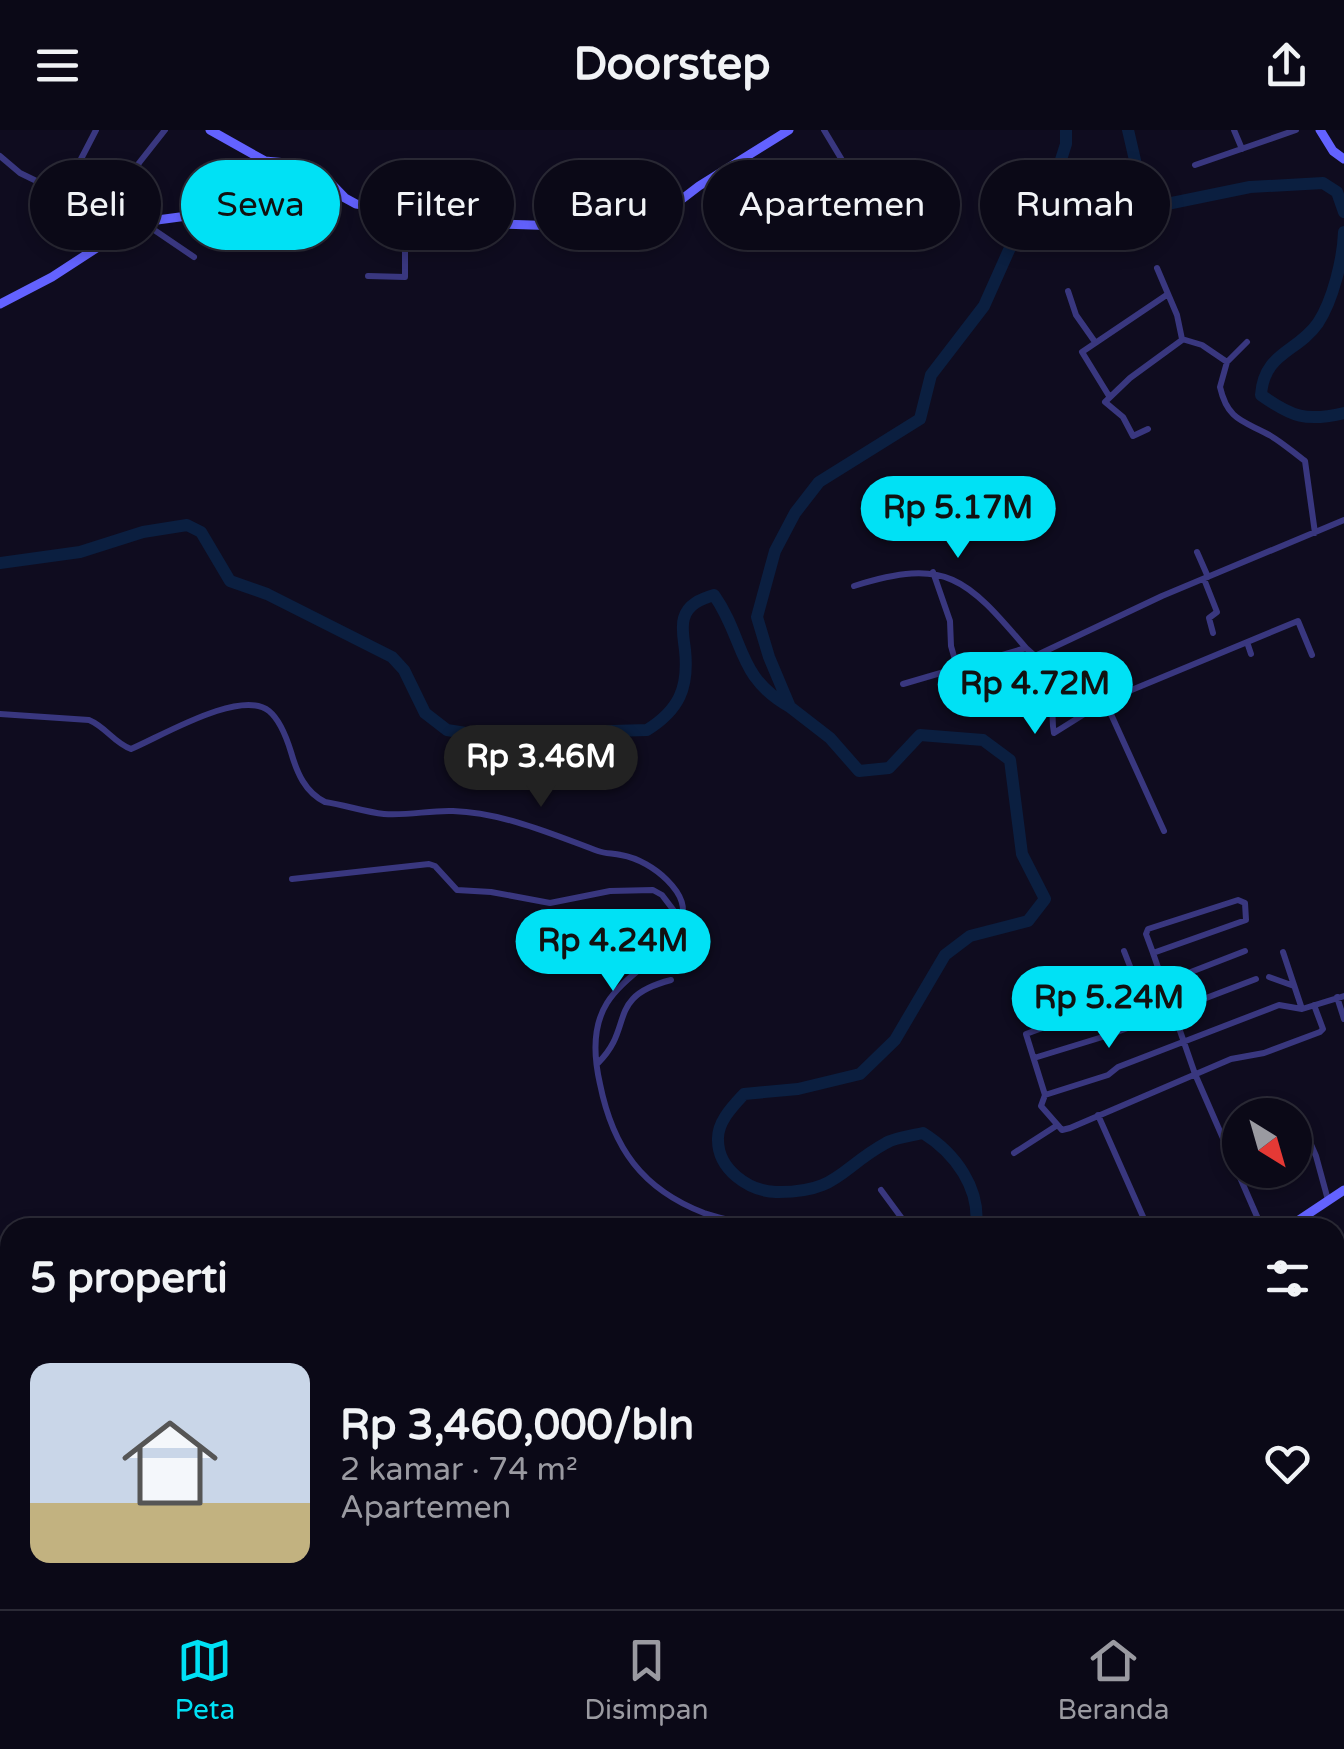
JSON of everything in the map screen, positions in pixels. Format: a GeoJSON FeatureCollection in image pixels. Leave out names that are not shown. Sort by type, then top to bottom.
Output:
{"type":"FeatureCollection","features":[{"type":"Feature","properties":{"kind":"street"},"geometry":{"type":"LineString","coordinates":[[81,160],[96,130]]}},
{"type":"Feature","properties":{"kind":"street"},"geometry":{"type":"LineString","coordinates":[[141,160],[165,130]]}},
{"type":"Feature","properties":{"kind":"street"},"geometry":{"type":"LineString","coordinates":[[210,130],[262,160]]}},
{"type":"Feature","properties":{"kind":"street"},"geometry":{"type":"LineString","coordinates":[[514,224],[617,234],[640,232],[699,186],[789,130]]}},
{"type":"Feature","properties":{"kind":"street"},"geometry":{"type":"LineString","coordinates":[[824,130],[842,160]]}},
{"type":"Feature","properties":{"kind":"street"},"geometry":{"type":"LineString","coordinates":[[1234,130],[1242,149]]}},
{"type":"Feature","properties":{"kind":"street"},"geometry":{"type":"LineString","coordinates":[[1196,165],[1296,130]]}},
{"type":"Feature","properties":{"kind":"street"},"geometry":{"type":"LineString","coordinates":[[1320,130],[1333,151],[1344,158]]}},
{"type":"Feature","properties":{"kind":"street"},"geometry":{"type":"LineString","coordinates":[[0,156],[30,177]]}},
{"type":"Feature","properties":{"kind":"street"},"geometry":{"type":"LineString","coordinates":[[161,236],[194,257]]}},
{"type":"Feature","properties":{"kind":"street"},"geometry":{"type":"LineString","coordinates":[[0,304],[93,250]]}},
{"type":"Feature","properties":{"kind":"street"},"geometry":{"type":"LineString","coordinates":[[368,276],[405,277],[405,250]]}},
{"type":"Feature","properties":{"kind":"street"},"geometry":{"type":"LineString","coordinates":[[1157,268],[1182,339]]}},
{"type":"Feature","properties":{"kind":"street"},"geometry":{"type":"LineString","coordinates":[[1068,291],[1076,315],[1095,342]]}},
{"type":"Feature","properties":{"kind":"street"},"geometry":{"type":"LineString","coordinates":[[1108,396],[1082,353],[1168,294]]}},
{"type":"Feature","properties":{"kind":"street"},"geometry":{"type":"LineString","coordinates":[[1182,339],[1202,345],[1227,362]]}},
{"type":"Feature","properties":{"kind":"street"},"geometry":{"type":"LineString","coordinates":[[1148,429],[1131,435],[1123,417],[1105,404],[1108,396],[1182,339]]}},
{"type":"Feature","properties":{"kind":"street"},"geometry":{"type":"LineString","coordinates":[[1247,342],[1227,362],[1220,387],[1236,417],[1246,426],[1271,436],[1306,463],[1315,533]]}},
{"type":"Feature","properties":{"kind":"street"},"geometry":{"type":"LineString","coordinates":[[854,586],[905,572],[933,572],[966,585],[1032,656],[1344,520]]}},
{"type":"Feature","properties":{"kind":"street"},"geometry":{"type":"LineString","coordinates":[[1197,552],[1218,612],[1209,618],[1213,634]]}},
{"type":"Feature","properties":{"kind":"street"},"geometry":{"type":"LineString","coordinates":[[933,572],[950,621],[957,667]]}},
{"type":"Feature","properties":{"kind":"street"},"geometry":{"type":"LineString","coordinates":[[1017,651],[1028,681],[1046,686],[1050,692],[1054,733],[1105,701],[1298,621],[1312,654]]}},
{"type":"Feature","properties":{"kind":"street"},"geometry":{"type":"LineString","coordinates":[[1247,642],[1251,654]]}},
{"type":"Feature","properties":{"kind":"street"},"geometry":{"type":"LineString","coordinates":[[903,684],[1026,648]]}},
{"type":"Feature","properties":{"kind":"street"},"geometry":{"type":"LineString","coordinates":[[1000,656],[1022,704]]}},
{"type":"Feature","properties":{"kind":"street"},"geometry":{"type":"LineString","coordinates":[[1105,701],[1164,831]]}},
{"type":"Feature","properties":{"kind":"street"},"geometry":{"type":"LineString","coordinates":[[0,714],[90,720],[131,749],[213,712],[239,705],[264,708],[282,731],[300,778],[316,798],[325,802],[384,814],[450,811],[500,818],[642,862],[670,882],[684,905],[672,939],[630,975],[598,1021],[597,1064],[607,1118],[636,1170],[698,1210],[724,1218]]}},
{"type":"Feature","properties":{"kind":"street"},"geometry":{"type":"LineString","coordinates":[[292,879],[430,864],[457,890],[550,902],[610,891],[652,890],[662,895],[681,921]]}},
{"type":"Feature","properties":{"kind":"street"},"geometry":{"type":"LineString","coordinates":[[1153,953],[1246,920],[1245,904],[1240,900],[1148,929],[1146,934],[1222,1141]]}},
{"type":"Feature","properties":{"kind":"street"},"geometry":{"type":"LineString","coordinates":[[1124,951],[1140,992]]}},
{"type":"Feature","properties":{"kind":"street"},"geometry":{"type":"LineString","coordinates":[[1246,951],[1028,1031],[1045,1095],[1041,1106],[1056,1126],[1062,1130],[1070,1128],[1195,1074],[1322,1030],[1314,1005]]}},
{"type":"Feature","properties":{"kind":"street"},"geometry":{"type":"LineString","coordinates":[[1283,952],[1302,1009]]}},
{"type":"Feature","properties":{"kind":"street"},"geometry":{"type":"LineString","coordinates":[[1101,984],[1132,972]]}},
{"type":"Feature","properties":{"kind":"street"},"geometry":{"type":"LineString","coordinates":[[1268,976],[1294,986]]}},
{"type":"Feature","properties":{"kind":"street"},"geometry":{"type":"LineString","coordinates":[[1034,1058],[1256,979]]}},
{"type":"Feature","properties":{"kind":"street"},"geometry":{"type":"LineString","coordinates":[[597,1064],[613,1048],[630,1000],[645,988],[671,980]]}},
{"type":"Feature","properties":{"kind":"street"},"geometry":{"type":"LineString","coordinates":[[1045,1095],[1108,1075],[1118,1066],[1278,1005],[1302,1009],[1340,996],[1344,1019]]}},
{"type":"Feature","properties":{"kind":"street"},"geometry":{"type":"LineString","coordinates":[[1098,1115],[1144,1218]]}},
{"type":"Feature","properties":{"kind":"street"},"geometry":{"type":"LineString","coordinates":[[1014,1153],[1056,1126]]}},
{"type":"Feature","properties":{"kind":"street"},"geometry":{"type":"LineString","coordinates":[[1312,1144],[1328,1201]]}},
{"type":"Feature","properties":{"kind":"street"},"geometry":{"type":"LineString","coordinates":[[1244,1188],[1257,1218]]}},
{"type":"Feature","properties":{"kind":"street"},"geometry":{"type":"LineString","coordinates":[[881,1190],[902,1218]]}},
{"type":"Feature","properties":{"kind":"street"},"geometry":{"type":"LineString","coordinates":[[1303,1218],[1344,1190]]}},
{"type":"Feature","properties":{"kind":"waterway"},"geometry":{"type":"LineString","coordinates":[[976,1218],[974,1199],[963,1173],[923,1133],[890,1141],[826,1184],[797,1191],[765,1191],[745,1183],[729,1169],[719,1151],[720,1127],[744,1094],[798,1089],[860,1074],[895,1040],[945,955],[970,936],[1028,921],[1045,899],[1022,854],[1010,760],[983,740],[920,735],[889,768],[859,771],[830,738],[790,707],[757,617],[775,551],[795,513],[819,482],[920,419],[931,375],[984,306],[1009,250],[1058,169],[1066,130]]}},
{"type":"Feature","properties":{"kind":"waterway"},"geometry":{"type":"LineString","coordinates":[[1128,130],[1144,199],[1167,204],[1250,187],[1323,183],[1337,192],[1344,212]]}},
{"type":"Feature","properties":{"kind":"waterway"},"geometry":{"type":"LineString","coordinates":[[1344,232],[1336,279],[1323,314],[1310,333],[1268,370],[1261,395],[1300,416],[1344,413]]}},
{"type":"Feature","properties":{"kind":"waterway"},"geometry":{"type":"LineString","coordinates":[[0,563],[80,552],[143,532],[187,525],[201,532],[230,581],[267,594],[392,657],[404,670],[425,713],[447,730],[478,735],[647,730],[680,697],[686,664],[686,613],[696,603],[714,595],[750,670],[790,707]]}}]}
